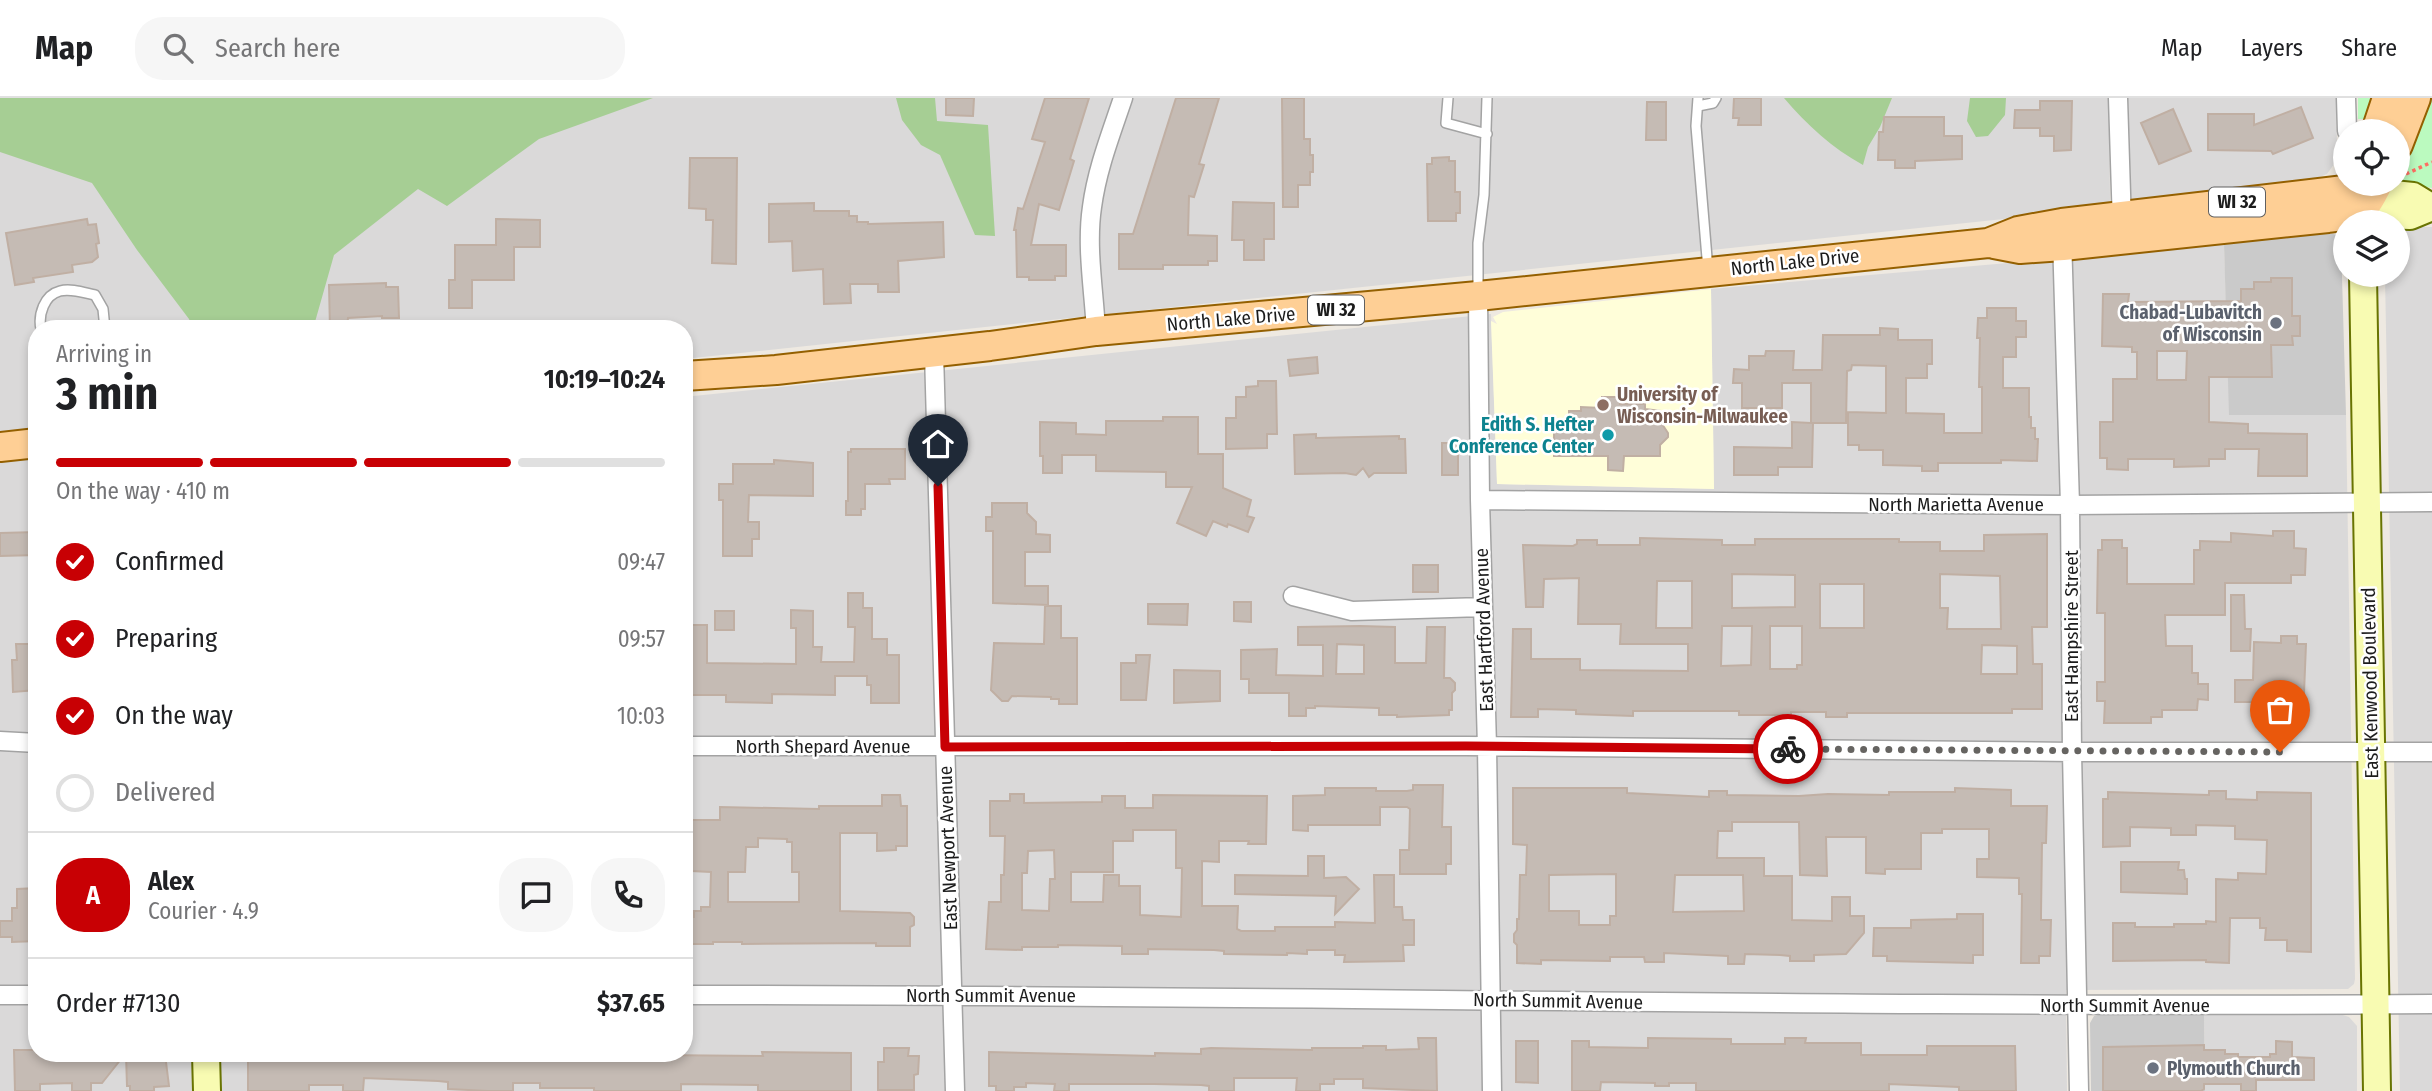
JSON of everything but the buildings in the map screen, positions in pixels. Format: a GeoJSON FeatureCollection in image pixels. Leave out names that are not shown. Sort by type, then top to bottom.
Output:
{"type":"FeatureCollection","features":[{"type":"Feature","properties":{"kind":"main road"},"geometry":{"type":"LineString","coordinates":[[2379,119],[2387,98]]}},
{"type":"Feature","properties":{"kind":"main road"},"geometry":{"type":"LineString","coordinates":[[2408,119],[2416,98]]}},
{"type":"Feature","properties":{"kind":"main road","name":"North Lake Drive"},"geometry":{"type":"LineString","coordinates":[[693,375],[776,370],[934,353],[1096,331],[1478,296],[1988,243],[2020,249],[2062,234],[2345,196]]}},
{"type":"Feature","properties":{"kind":"main road"},"geometry":{"type":"LineString","coordinates":[[0,447],[28,444]]}},
{"type":"Feature","properties":{"kind":"street"},"geometry":{"type":"LineString","coordinates":[[1096,331],[1091,208],[1100,165],[1123,98]]}},
{"type":"Feature","properties":{"kind":"street"},"geometry":{"type":"LineString","coordinates":[[2118,98],[2122,227]]}},
{"type":"Feature","properties":{"kind":"street"},"geometry":{"type":"LineString","coordinates":[[2346,98],[2347,119]]}},
{"type":"Feature","properties":{"kind":"street","name":"North Lake Drive"},"geometry":{"type":"LineString","coordinates":[[2373,196],[2410,216],[2432,207]]}},
{"type":"Feature","properties":{"kind":"street","name":"East Hampshire Street"},"geometry":{"type":"LineString","coordinates":[[2062,234],[2070,505],[2079,1091]]}},
{"type":"Feature","properties":{"kind":"street","name":"East Kenwood Boulevard"},"geometry":{"type":"LineString","coordinates":[[2363,287],[2377,1091]]}},
{"type":"Feature","properties":{"kind":"street","name":"East Hartford Avenue"},"geometry":{"type":"LineString","coordinates":[[1478,296],[1492,1091]]}},
{"type":"Feature","properties":{"kind":"street","name":"East Newport Avenue"},"geometry":{"type":"LineString","coordinates":[[934,353],[955,1091]]}},
{"type":"Feature","properties":{"kind":"street","name":"North Marietta Avenue"},"geometry":{"type":"LineString","coordinates":[[1480,500],[2070,505],[2432,502]]}},
{"type":"Feature","properties":{"kind":"street"},"geometry":{"type":"LineString","coordinates":[[1293,596],[1352,611],[1483,607]]}},
{"type":"Feature","properties":{"kind":"street"},"geometry":{"type":"LineString","coordinates":[[0,741],[28,743]]}},
{"type":"Feature","properties":{"kind":"street","name":"North Shepard Avenue"},"geometry":{"type":"LineString","coordinates":[[693,746],[1487,746],[2072,752],[2432,752]]}},
{"type":"Feature","properties":{"kind":"street"},"geometry":{"type":"LineString","coordinates":[[0,995],[28,995]]}},
{"type":"Feature","properties":{"kind":"street","name":"North Summit Avenue"},"geometry":{"type":"LineString","coordinates":[[693,995],[2078,1005],[2432,1004]]}},
{"type":"Feature","properties":{"kind":"street"},"geometry":{"type":"LineString","coordinates":[[206,1062],[207,1091]]}},
{"type":"Feature","properties":{"kind":"lane"},"geometry":{"type":"LineString","coordinates":[[1448,98],[1446,123],[1487,134]]}},
{"type":"Feature","properties":{"kind":"lane"},"geometry":{"type":"LineString","coordinates":[[1478,296],[1478,243],[1484,195],[1487,98]]}},
{"type":"Feature","properties":{"kind":"lane"},"geometry":{"type":"LineString","coordinates":[[1708,272],[1696,127],[1698,102],[1713,103],[1716,98]]}},
{"type":"Feature","properties":{"kind":"lane"},"geometry":{"type":"LineString","coordinates":[[40,320],[48,299],[59,291],[79,291],[95,295],[103,309],[104,320]]}},
{"type":"Feature","properties":{"kind":"path"},"geometry":{"type":"LineString","coordinates":[[2410,171],[2432,162]]}},
{"type":"Feature","properties":{"kind":"shaded area"},"geometry":{"type":"Polygon","coordinates":[[[0,98],[2109,98],[2110,200],[2107,208],[693,358],[693,320],[28,320],[28,1062],[209,1062],[209,1091],[0,1091],[0,98]]]}},
{"type":"Feature","properties":{"kind":"shaded area"},"geometry":{"type":"Polygon","coordinates":[[[2128,98],[2336,98],[2333,165],[2327,174],[2315,179],[2133,204],[2128,98]]]}},
{"type":"Feature","properties":{"kind":"shaded area"},"geometry":{"type":"Polygon","coordinates":[[[2410,227],[2432,227],[2432,1091],[2400,1091],[2385,287],[2410,287],[2410,227]]]}},
{"type":"Feature","properties":{"kind":"shaded area"},"geometry":{"type":"Polygon","coordinates":[[[2325,232],[2333,234],[2333,287],[2342,287],[2346,415],[2229,415],[2224,244],[2325,232]]]}},
{"type":"Feature","properties":{"kind":"shaded area"},"geometry":{"type":"Polygon","coordinates":[[[2224,244],[2230,415],[2346,415],[2354,984],[2348,989],[2066,990],[2067,1091],[221,1091],[220,1062],[693,1062],[693,396],[1491,314],[1497,484],[1714,489],[1711,289],[2224,244]]]}},
{"type":"Feature","properties":{"kind":"shaded area","name":"University of Wisconsin-Milwaukee"},"geometry":{"type":"Polygon","coordinates":[[[1711,289],[1714,489],[1497,484],[1491,321],[1497,324],[1493,317],[1503,312],[1711,289]]]}},
{"type":"Feature","properties":{"kind":"shaded area"},"geometry":{"type":"Polygon","coordinates":[[[2204,1015],[2349,1017],[2357,1026],[2357,1091],[2205,1091],[2204,1015]]]}},
{"type":"Feature","properties":{"kind":"shaded area"},"geometry":{"type":"Polygon","coordinates":[[[2204,1015],[2205,1091],[2091,1091],[2090,1023],[2094,1016],[2204,1015]]]}},
{"type":"Feature","properties":{"kind":"green space"},"geometry":{"type":"Polygon","coordinates":[[[0,98],[653,98],[539,139],[447,206],[418,189],[334,255],[316,320],[189,320],[137,250],[92,183],[0,152],[0,98]]]}},
{"type":"Feature","properties":{"kind":"green space"},"geometry":{"type":"Polygon","coordinates":[[[896,98],[935,98],[937,121],[988,125],[995,236],[975,235],[940,155],[921,145],[902,120],[896,98]]]}},
{"type":"Feature","properties":{"kind":"green space"},"geometry":{"type":"Polygon","coordinates":[[[1784,98],[1892,98],[1868,147],[1863,165],[1820,135],[1784,98]]]}},
{"type":"Feature","properties":{"kind":"green space"},"geometry":{"type":"Polygon","coordinates":[[[1970,98],[2006,98],[2005,115],[1988,136],[1976,137],[1967,121],[1970,98]]]}},
{"type":"Feature","properties":{"kind":"green space"},"geometry":{"type":"Polygon","coordinates":[[[2358,98],[2432,98],[2432,188],[2410,184],[2410,119],[2358,119],[2358,98]]]}},
{"type":"Feature","properties":{"kind":"way so far"},"geometry":{"type":"LineString","coordinates":[[1788,749],[2280,752]]}},
{"type":"Feature","properties":{"kind":"place","name":"Chabad-Lubavitch of Wisconsin"},"geometry":{"type":"Point","coordinates":[2276,323]}},
{"type":"Feature","properties":{"kind":"place","name":"University of Wisconsin-Milwaukee"},"geometry":{"type":"Point","coordinates":[1603,405]}},
{"type":"Feature","properties":{"kind":"place","name":"Edith S. Hefter Conference Center"},"geometry":{"type":"Point","coordinates":[1608,435]}},
{"type":"Feature","properties":{"kind":"place","name":"Plymouth Church"},"geometry":{"type":"Point","coordinates":[2153,1068]}},
{"type":"Feature","properties":{"kind":"route"},"geometry":{"type":"LineString","coordinates":[[938,486],[945,747],[1466,746],[1788,749]]}}]}
